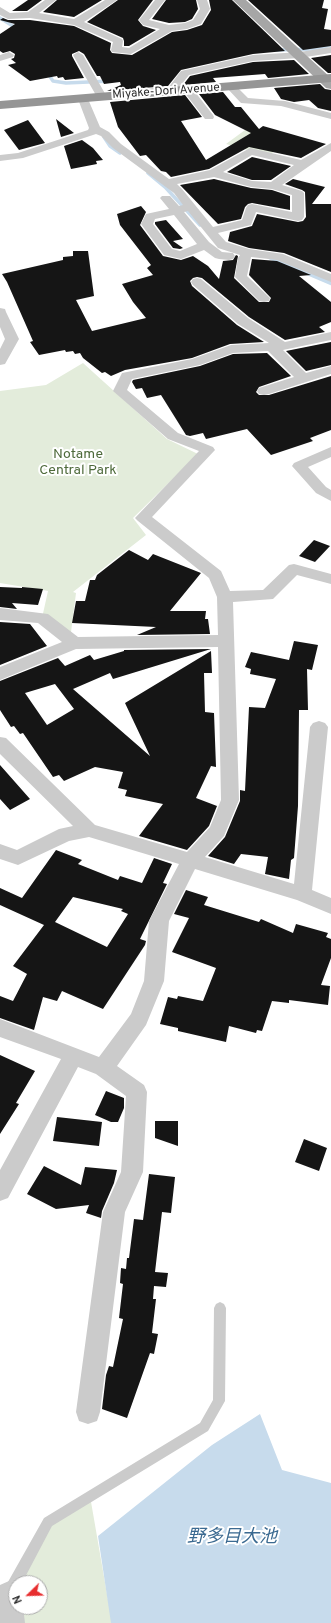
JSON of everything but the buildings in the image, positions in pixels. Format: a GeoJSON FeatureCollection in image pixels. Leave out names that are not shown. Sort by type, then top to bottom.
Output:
{"type":"FeatureCollection","features":[{"type":"Feature","properties":{"kind":"highway","name":"Miyake-Dori Avenue"},"geometry":{"type":"LineString","coordinates":[[0,105],[328,80]]}},
{"type":"Feature","properties":{"kind":"main road"},"geometry":{"type":"LineString","coordinates":[[239,0],[328,80]]}},
{"type":"Feature","properties":{"kind":"street"},"geometry":{"type":"LineString","coordinates":[[30,15],[51,0]]}},
{"type":"Feature","properties":{"kind":"street"},"geometry":{"type":"LineString","coordinates":[[76,22],[112,0]]}},
{"type":"Feature","properties":{"kind":"street"},"geometry":{"type":"LineString","coordinates":[[160,0],[144,20],[147,23],[169,28],[187,26],[197,22],[205,9],[202,0]]}},
{"type":"Feature","properties":{"kind":"street"},"geometry":{"type":"LineString","coordinates":[[0,10],[8,16],[30,15],[76,22],[118,41],[116,50],[131,51],[169,28]]}},
{"type":"Feature","properties":{"kind":"street"},"geometry":{"type":"LineString","coordinates":[[170,92],[185,73],[253,58],[296,52],[331,50]]}},
{"type":"Feature","properties":{"kind":"street"},"geometry":{"type":"LineString","coordinates":[[78,55],[102,97]]}},
{"type":"Feature","properties":{"kind":"street"},"geometry":{"type":"LineString","coordinates":[[231,87],[245,101],[281,103],[331,116]]}},
{"type":"Feature","properties":{"kind":"street"},"geometry":{"type":"LineString","coordinates":[[188,90],[209,117]]}},
{"type":"Feature","properties":{"kind":"street"},"geometry":{"type":"LineString","coordinates":[[83,99],[95,129],[105,134],[118,146],[178,191],[183,209],[205,245],[219,255],[279,257],[331,278]]}},
{"type":"Feature","properties":{"kind":"street"},"geometry":{"type":"LineString","coordinates":[[0,158],[19,156],[53,146],[92,132],[95,129]]}},
{"type":"Feature","properties":{"kind":"street"},"geometry":{"type":"LineString","coordinates":[[273,186],[331,146]]}},
{"type":"Feature","properties":{"kind":"street"},"geometry":{"type":"LineString","coordinates":[[167,183],[214,173],[250,151],[303,164]]}},
{"type":"Feature","properties":{"kind":"street"},"geometry":{"type":"LineString","coordinates":[[211,231],[246,222],[252,208],[298,217],[298,193],[273,186],[251,184],[214,173]]}},
{"type":"Feature","properties":{"kind":"street"},"geometry":{"type":"LineString","coordinates":[[166,198],[211,231],[222,245],[245,256],[274,263],[331,290]]}},
{"type":"Feature","properties":{"kind":"street"},"geometry":{"type":"LineString","coordinates":[[183,209],[150,217],[147,224],[168,252],[181,255],[205,245]]}},
{"type":"Feature","properties":{"kind":"street"},"geometry":{"type":"LineString","coordinates":[[245,256],[241,277],[264,298]]}},
{"type":"Feature","properties":{"kind":"street"},"geometry":{"type":"LineString","coordinates":[[197,282],[243,321],[277,347],[304,379]]}},
{"type":"Feature","properties":{"kind":"street"},"geometry":{"type":"LineString","coordinates":[[0,312],[12,338],[0,361]]}},
{"type":"Feature","properties":{"kind":"street"},"geometry":{"type":"LineString","coordinates":[[103,1068],[138,1019],[154,981],[159,921],[191,860],[218,831],[230,800],[225,597],[215,574],[143,518],[208,450],[173,436],[120,391],[127,376],[195,362],[231,349],[277,347],[331,336]]}},
{"type":"Feature","properties":{"kind":"street"},"geometry":{"type":"LineString","coordinates":[[264,391],[331,370]]}},
{"type":"Feature","properties":{"kind":"street"},"geometry":{"type":"LineString","coordinates":[[331,452],[299,466],[321,490],[331,496]]}},
{"type":"Feature","properties":{"kind":"street"},"geometry":{"type":"LineString","coordinates":[[225,597],[267,595],[294,569],[331,579]]}},
{"type":"Feature","properties":{"kind":"street"},"geometry":{"type":"LineString","coordinates":[[0,614],[42,618],[74,643]]}},
{"type":"Feature","properties":{"kind":"street"},"geometry":{"type":"LineString","coordinates":[[0,674],[74,643],[226,642]]}},
{"type":"Feature","properties":{"kind":"street"},"geometry":{"type":"LineString","coordinates":[[302,894],[319,727]]}},
{"type":"Feature","properties":{"kind":"street"},"geometry":{"type":"LineString","coordinates":[[0,744],[89,830]]}},
{"type":"Feature","properties":{"kind":"street"},"geometry":{"type":"LineString","coordinates":[[0,851],[18,858],[65,834],[89,830],[302,894],[331,906]]}},
{"type":"Feature","properties":{"kind":"street"},"geometry":{"type":"LineString","coordinates":[[0,1028],[74,1055],[103,1068],[137,1092],[132,1172],[114,1212],[88,1412]]}},
{"type":"Feature","properties":{"kind":"street"},"geometry":{"type":"LineString","coordinates":[[0,1191],[74,1055]]}},
{"type":"Feature","properties":{"kind":"lane"},"geometry":{"type":"LineString","coordinates":[[19,1575],[48,1522],[204,1427],[219,1401],[220,1308]]}},
{"type":"Feature","properties":{"kind":"green space"},"geometry":{"type":"Polygon","coordinates":[[[245,130],[282,141],[270,156],[226,144],[245,130]]]}},
{"type":"Feature","properties":{"kind":"green space","name":"Notame Central Park"},"geometry":{"type":"Polygon","coordinates":[[[83,363],[167,439],[198,454],[133,518],[146,535],[73,592],[76,593],[70,640],[42,618],[48,591],[0,583],[0,391],[46,385],[83,363]]]}},
{"type":"Feature","properties":{"kind":"green space"},"geometry":{"type":"Polygon","coordinates":[[[90,1496],[112,1623],[13,1623],[12,1615],[48,1615],[48,1575],[20,1575],[50,1521],[90,1496]]]}},
{"type":"Feature","properties":{"kind":"water","name":"野多目大池"},"geometry":{"type":"Polygon","coordinates":[[[260,1414],[282,1470],[331,1483],[331,1623],[111,1623],[98,1536],[212,1445],[260,1414]]]}},
{"type":"Feature","properties":{"kind":"waterway"},"geometry":{"type":"LineString","coordinates":[[0,18],[19,30]]}},
{"type":"Feature","properties":{"kind":"waterway"},"geometry":{"type":"LineString","coordinates":[[276,50],[316,49],[331,45]]}},
{"type":"Feature","properties":{"kind":"waterway"},"geometry":{"type":"LineString","coordinates":[[46,71],[53,81],[66,83],[111,81]]}},
{"type":"Feature","properties":{"kind":"waterway"},"geometry":{"type":"LineString","coordinates":[[104,137],[110,146],[120,153]]}},
{"type":"Feature","properties":{"kind":"waterway"},"geometry":{"type":"LineString","coordinates":[[148,173],[166,188],[200,225]]}},
{"type":"Feature","properties":{"kind":"waterway"},"geometry":{"type":"LineString","coordinates":[[270,258],[300,270]]}},
{"type":"Feature","properties":{"kind":"waterway"},"geometry":{"type":"LineString","coordinates":[[298,269],[331,283]]}}]}
